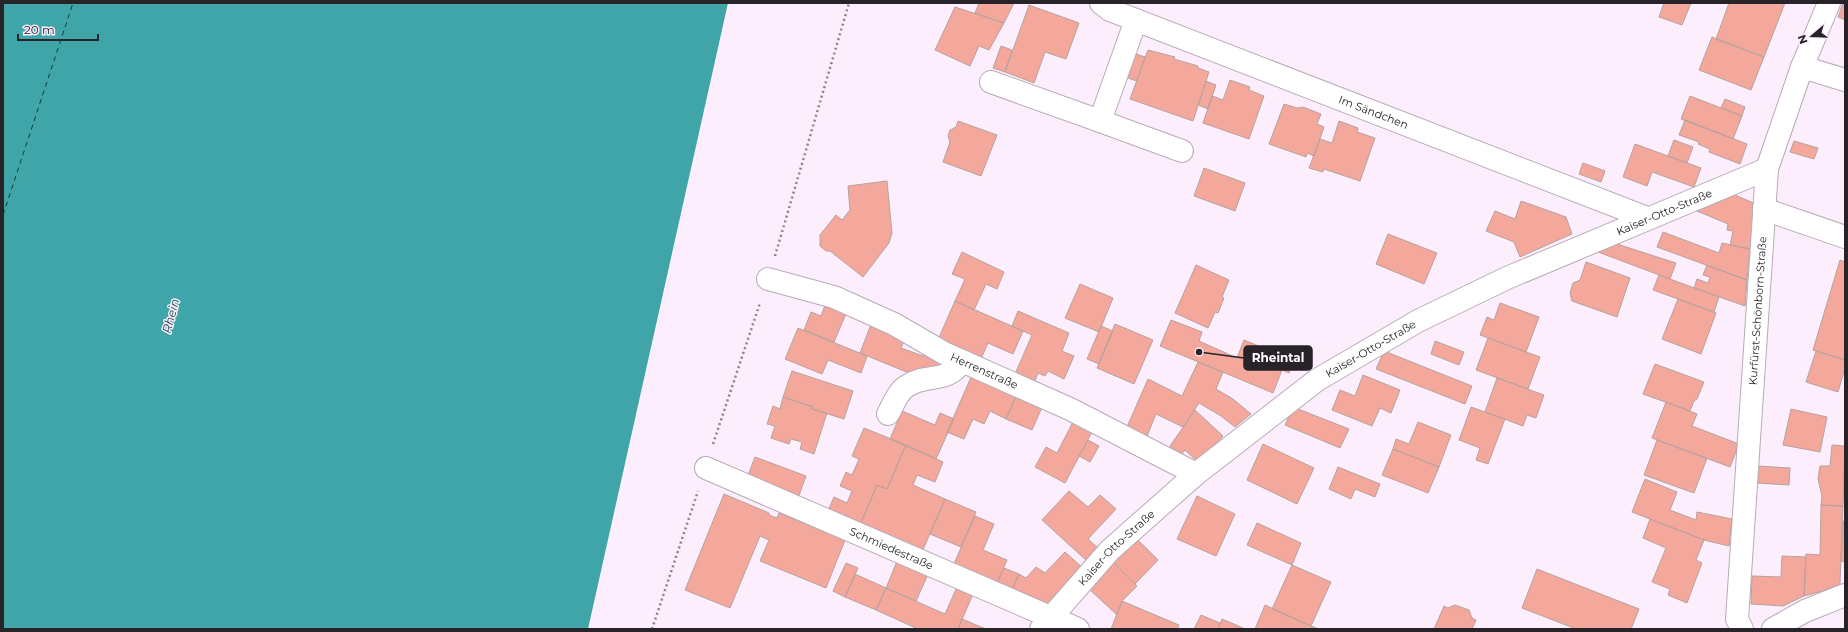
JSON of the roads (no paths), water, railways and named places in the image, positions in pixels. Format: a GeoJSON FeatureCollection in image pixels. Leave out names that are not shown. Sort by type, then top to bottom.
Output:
{"type":"FeatureCollection","features":[{"type":"Feature","properties":{"kind":"street","name":"Im Sändchen"},"geometry":{"type":"LineString","coordinates":[[1101,3],[1110,10],[1647,218]]}},
{"type":"Feature","properties":{"kind":"street","name":"Kurfürst-Schönborn-Straße"},"geometry":{"type":"LineString","coordinates":[[1742,629],[1737,619],[1767,169],[1802,67],[1829,3]]}},
{"type":"Feature","properties":{"kind":"street"},"geometry":{"type":"LineString","coordinates":[[1100,121],[1136,20]]}},
{"type":"Feature","properties":{"kind":"street"},"geometry":{"type":"LineString","coordinates":[[1802,67],[1845,80]]}},
{"type":"Feature","properties":{"kind":"street"},"geometry":{"type":"LineString","coordinates":[[992,82],[1182,151]]}},
{"type":"Feature","properties":{"kind":"street","name":"Kaiser-Otto-Straße"},"geometry":{"type":"LineString","coordinates":[[1046,623],[1110,550],[1196,474],[1317,380],[1418,322],[1507,278],[1647,218],[1767,169]]}},
{"type":"Feature","properties":{"kind":"street"},"geometry":{"type":"LineString","coordinates":[[1764,209],[1845,237]]}},
{"type":"Feature","properties":{"kind":"street","name":"Herrenstraße"},"geometry":{"type":"LineString","coordinates":[[768,279],[834,297],[894,324],[944,353],[1070,409],[1196,474]]}},
{"type":"Feature","properties":{"kind":"street"},"geometry":{"type":"LineString","coordinates":[[888,414],[899,395],[907,386],[923,380],[942,377],[956,370],[962,361]]}},
{"type":"Feature","properties":{"kind":"street","name":"Schmiedestraße"},"geometry":{"type":"LineString","coordinates":[[706,468],[1046,623],[1078,629]]}},
{"type":"Feature","properties":{"kind":"street"},"geometry":{"type":"LineString","coordinates":[[1773,629],[1805,611],[1845,595]]}},
{"type":"Feature","properties":{"kind":"water","name":"Rhein"},"geometry":{"type":"Polygon","coordinates":[[[3,3],[728,3],[588,629],[3,629],[3,3]]]}},
{"type":"Feature","properties":{"kind":"place","name":"Rheintal"},"geometry":{"type":"Point","coordinates":[1199,352]}}]}
